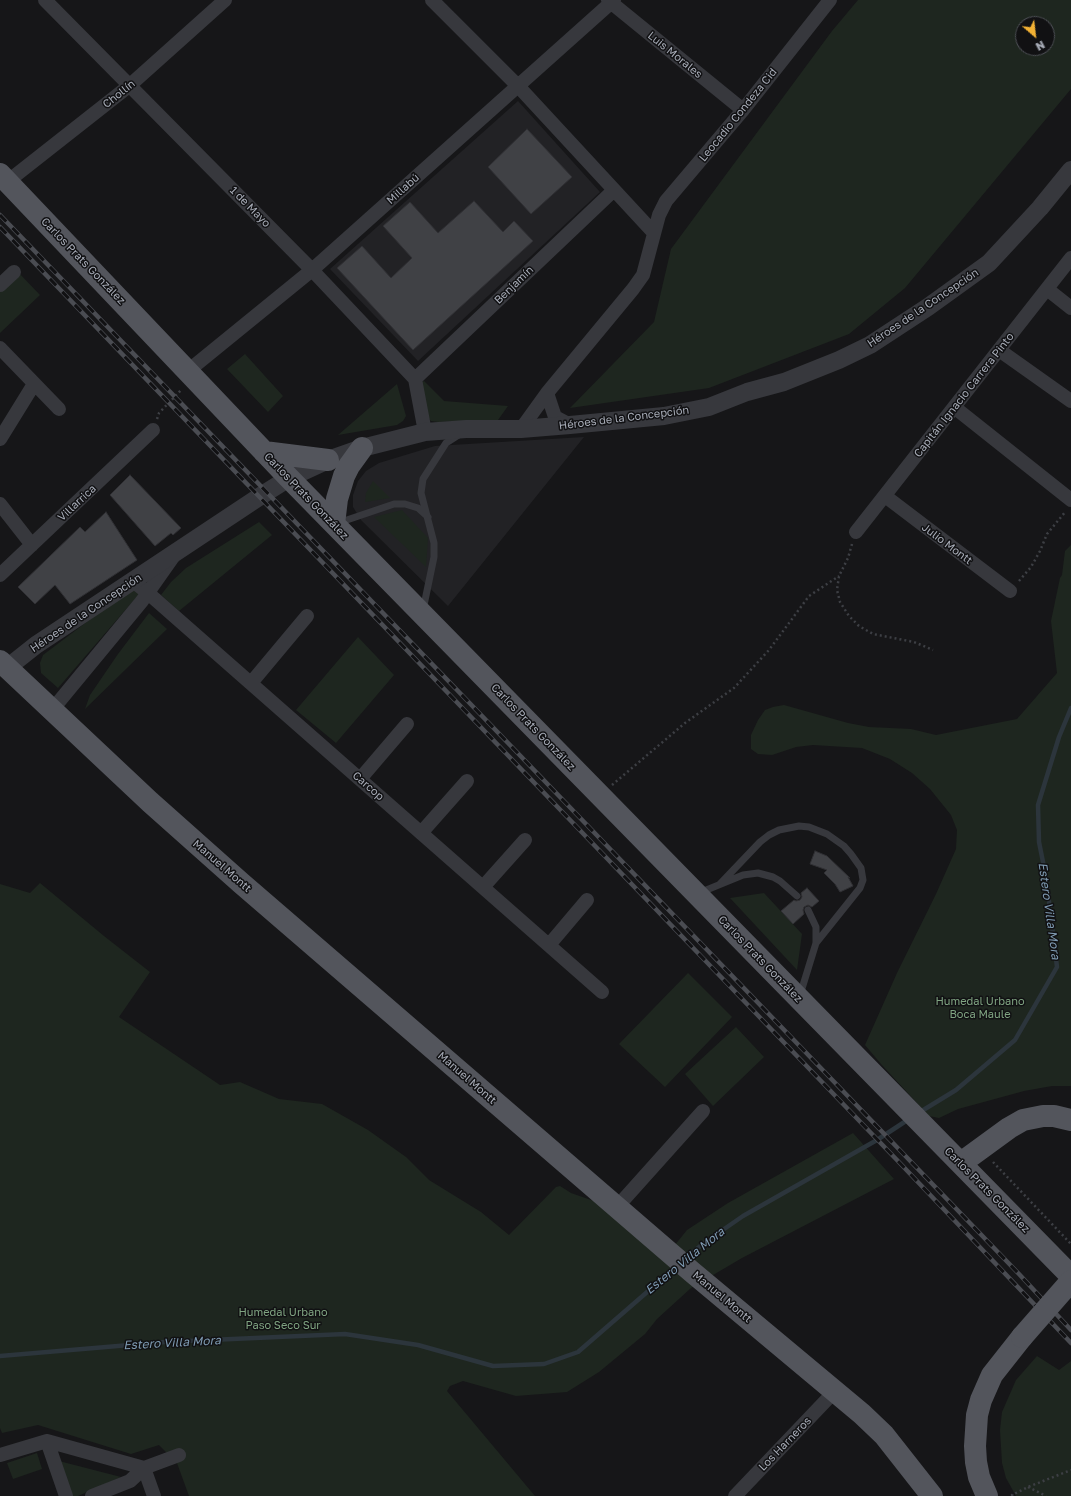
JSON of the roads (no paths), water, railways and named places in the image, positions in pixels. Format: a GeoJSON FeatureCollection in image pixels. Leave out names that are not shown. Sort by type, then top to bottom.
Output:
{"type":"FeatureCollection","features":[{"type":"Feature","properties":{"kind":"main road","name":"Carlos Prats González"},"geometry":{"type":"LineString","coordinates":[[4,178],[289,478],[1071,1276]]}},
{"type":"Feature","properties":{"kind":"main road"},"geometry":{"type":"LineString","coordinates":[[334,524],[337,499],[344,476],[349,466],[362,448]]}},
{"type":"Feature","properties":{"kind":"main road"},"geometry":{"type":"LineString","coordinates":[[264,452],[328,460]]}},
{"type":"Feature","properties":{"kind":"main road","name":"Manuel Montt"},"geometry":{"type":"LineString","coordinates":[[2,669],[52,710],[150,802],[241,883],[692,1272],[862,1414],[884,1435],[932,1496]]}},
{"type":"Feature","properties":{"kind":"main road"},"geometry":{"type":"LineString","coordinates":[[960,1163],[1016,1124],[1031,1117],[1054,1116],[1071,1120]]}},
{"type":"Feature","properties":{"kind":"main road"},"geometry":{"type":"LineString","coordinates":[[987,1496],[976,1462],[975,1446],[977,1415],[981,1400],[992,1375],[1071,1282]]}},
{"type":"Feature","properties":{"kind":"street","name":"1 de Mayo"},"geometry":{"type":"LineString","coordinates":[[45,0],[312,270],[415,379]]}},
{"type":"Feature","properties":{"kind":"street","name":"Chollín"},"geometry":{"type":"LineString","coordinates":[[4,178],[129,86],[225,0]]}},
{"type":"Feature","properties":{"kind":"street"},"geometry":{"type":"LineString","coordinates":[[432,0],[518,86],[654,234]]}},
{"type":"Feature","properties":{"kind":"street","name":"Leocadio Condeza Cid"},"geometry":{"type":"LineString","coordinates":[[521,429],[547,393],[643,275],[659,215],[666,200],[743,110],[830,0]]}},
{"type":"Feature","properties":{"kind":"street","name":"Millabú"},"geometry":{"type":"LineString","coordinates":[[194,378],[611,1]]}},
{"type":"Feature","properties":{"kind":"street","name":"Luis Morales"},"geometry":{"type":"LineString","coordinates":[[611,1],[743,110]]}},
{"type":"Feature","properties":{"kind":"street","name":"Héroes de la Concepción"},"geometry":{"type":"LineString","coordinates":[[2,669],[289,478],[328,460],[362,448],[425,432],[466,429],[521,429],[664,416],[709,407],[747,392],[784,382],[839,360],[870,344],[928,307],[990,263],[1040,208],[1071,170]]}},
{"type":"Feature","properties":{"kind":"street","name":"Benjamín"},"geometry":{"type":"LineString","coordinates":[[415,379],[614,190]]}},
{"type":"Feature","properties":{"kind":"street","name":"Capitán Ignacio Carrera Pinto"},"geometry":{"type":"LineString","coordinates":[[856,532],[1071,258]]}},
{"type":"Feature","properties":{"kind":"street"},"geometry":{"type":"LineString","coordinates":[[0,285],[14,272]]}},
{"type":"Feature","properties":{"kind":"street"},"geometry":{"type":"LineString","coordinates":[[1047,289],[1071,308]]}},
{"type":"Feature","properties":{"kind":"street"},"geometry":{"type":"LineString","coordinates":[[0,348],[59,409]]}},
{"type":"Feature","properties":{"kind":"street"},"geometry":{"type":"LineString","coordinates":[[999,350],[1071,401]]}},
{"type":"Feature","properties":{"kind":"street"},"geometry":{"type":"LineString","coordinates":[[415,379],[425,432]]}},
{"type":"Feature","properties":{"kind":"street"},"geometry":{"type":"LineString","coordinates":[[0,439],[34,384]]}},
{"type":"Feature","properties":{"kind":"street"},"geometry":{"type":"LineString","coordinates":[[547,393],[555,417],[570,425]]}},
{"type":"Feature","properties":{"kind":"street"},"geometry":{"type":"LineString","coordinates":[[954,408],[1069,505]]}},
{"type":"Feature","properties":{"kind":"street","name":"Villarrica"},"geometry":{"type":"LineString","coordinates":[[0,575],[153,430]]}},
{"type":"Feature","properties":{"kind":"street","name":"Julio Montt"},"geometry":{"type":"LineString","coordinates":[[885,496],[1010,591]]}},
{"type":"Feature","properties":{"kind":"street"},"geometry":{"type":"LineString","coordinates":[[0,504],[32,545]]}},
{"type":"Feature","properties":{"kind":"street","name":"Héroes de la Concepción"},"geometry":{"type":"LineString","coordinates":[[52,710],[148,592],[175,553]]}},
{"type":"Feature","properties":{"kind":"street","name":"Carcop"},"geometry":{"type":"LineString","coordinates":[[133,581],[148,592],[602,992]]}},
{"type":"Feature","properties":{"kind":"street"},"geometry":{"type":"LineString","coordinates":[[251,683],[307,616]]}},
{"type":"Feature","properties":{"kind":"street"},"geometry":{"type":"LineString","coordinates":[[360,779],[407,724]]}},
{"type":"Feature","properties":{"kind":"street"},"geometry":{"type":"LineString","coordinates":[[422,833],[467,781]]}},
{"type":"Feature","properties":{"kind":"street"},"geometry":{"type":"LineString","coordinates":[[483,887],[525,840]]}},
{"type":"Feature","properties":{"kind":"street"},"geometry":{"type":"LineString","coordinates":[[549,945],[588,900]]}},
{"type":"Feature","properties":{"kind":"street"},"geometry":{"type":"LineString","coordinates":[[616,1207],[703,1111]]}},
{"type":"Feature","properties":{"kind":"street","name":"Los Harneros"},"geometry":{"type":"LineString","coordinates":[[735,1496],[835,1391]]}},
{"type":"Feature","properties":{"kind":"street"},"geometry":{"type":"LineString","coordinates":[[0,1455],[46,1441],[144,1468]]}},
{"type":"Feature","properties":{"kind":"street"},"geometry":{"type":"LineString","coordinates":[[46,1441],[66,1496]]}},
{"type":"Feature","properties":{"kind":"street"},"geometry":{"type":"LineString","coordinates":[[92,1496],[130,1481],[144,1468],[179,1455]]}},
{"type":"Feature","properties":{"kind":"street"},"geometry":{"type":"LineString","coordinates":[[144,1468],[154,1496]]}},
{"type":"Feature","properties":{"kind":"lane"},"geometry":{"type":"LineString","coordinates":[[422,614],[434,557],[434,544],[421,493],[423,479],[446,443],[466,429]]}},
{"type":"Feature","properties":{"kind":"lane"},"geometry":{"type":"LineString","coordinates":[[334,524],[394,504],[405,504],[418,508],[428,518]]}},
{"type":"Feature","properties":{"kind":"lane"},"geometry":{"type":"LineString","coordinates":[[720,884],[760,842],[779,830],[799,826],[809,827],[827,834],[844,846],[851,854],[861,868],[863,880],[860,888],[816,943]]}},
{"type":"Feature","properties":{"kind":"lane"},"geometry":{"type":"LineString","coordinates":[[696,894],[743,875],[758,873],[766,874],[780,881],[797,896]]}},
{"type":"Feature","properties":{"kind":"lane"},"geometry":{"type":"LineString","coordinates":[[799,999],[816,943],[816,927],[808,910]]}},
{"type":"Feature","properties":{"kind":"waterway","name":"Estero Villa Mora"},"geometry":{"type":"LineString","coordinates":[[920,1112],[956,1090],[1015,1040],[1057,967],[1046,877],[1039,842],[1038,805],[1059,737],[1071,708]]}},
{"type":"Feature","properties":{"kind":"waterway","name":"Estero Villa Mora"},"geometry":{"type":"LineString","coordinates":[[686,1258],[704,1243],[743,1216],[877,1140],[909,1119]]}},
{"type":"Feature","properties":{"kind":"waterway","name":"Estero Villa Mora"},"geometry":{"type":"LineString","coordinates":[[0,1356],[165,1342],[345,1334],[418,1345],[493,1366],[544,1364],[578,1352],[676,1267]]}},
{"type":"Feature","properties":{"kind":"railway"},"geometry":{"type":"LineString","coordinates":[[0,215],[1019,1274],[1071,1330]]}},
{"type":"Feature","properties":{"kind":"railway"},"geometry":{"type":"LineString","coordinates":[[0,227],[1071,1343]]}},
{"type":"Feature","properties":{"kind":"park label","name":"Humedal Urbano Boca Maule"},"geometry":{"type":"Point","coordinates":[980,1008]}},
{"type":"Feature","properties":{"kind":"park label","name":"Humedal Urbano Paso Seco Sur"},"geometry":{"type":"Point","coordinates":[283,1319]}}]}
